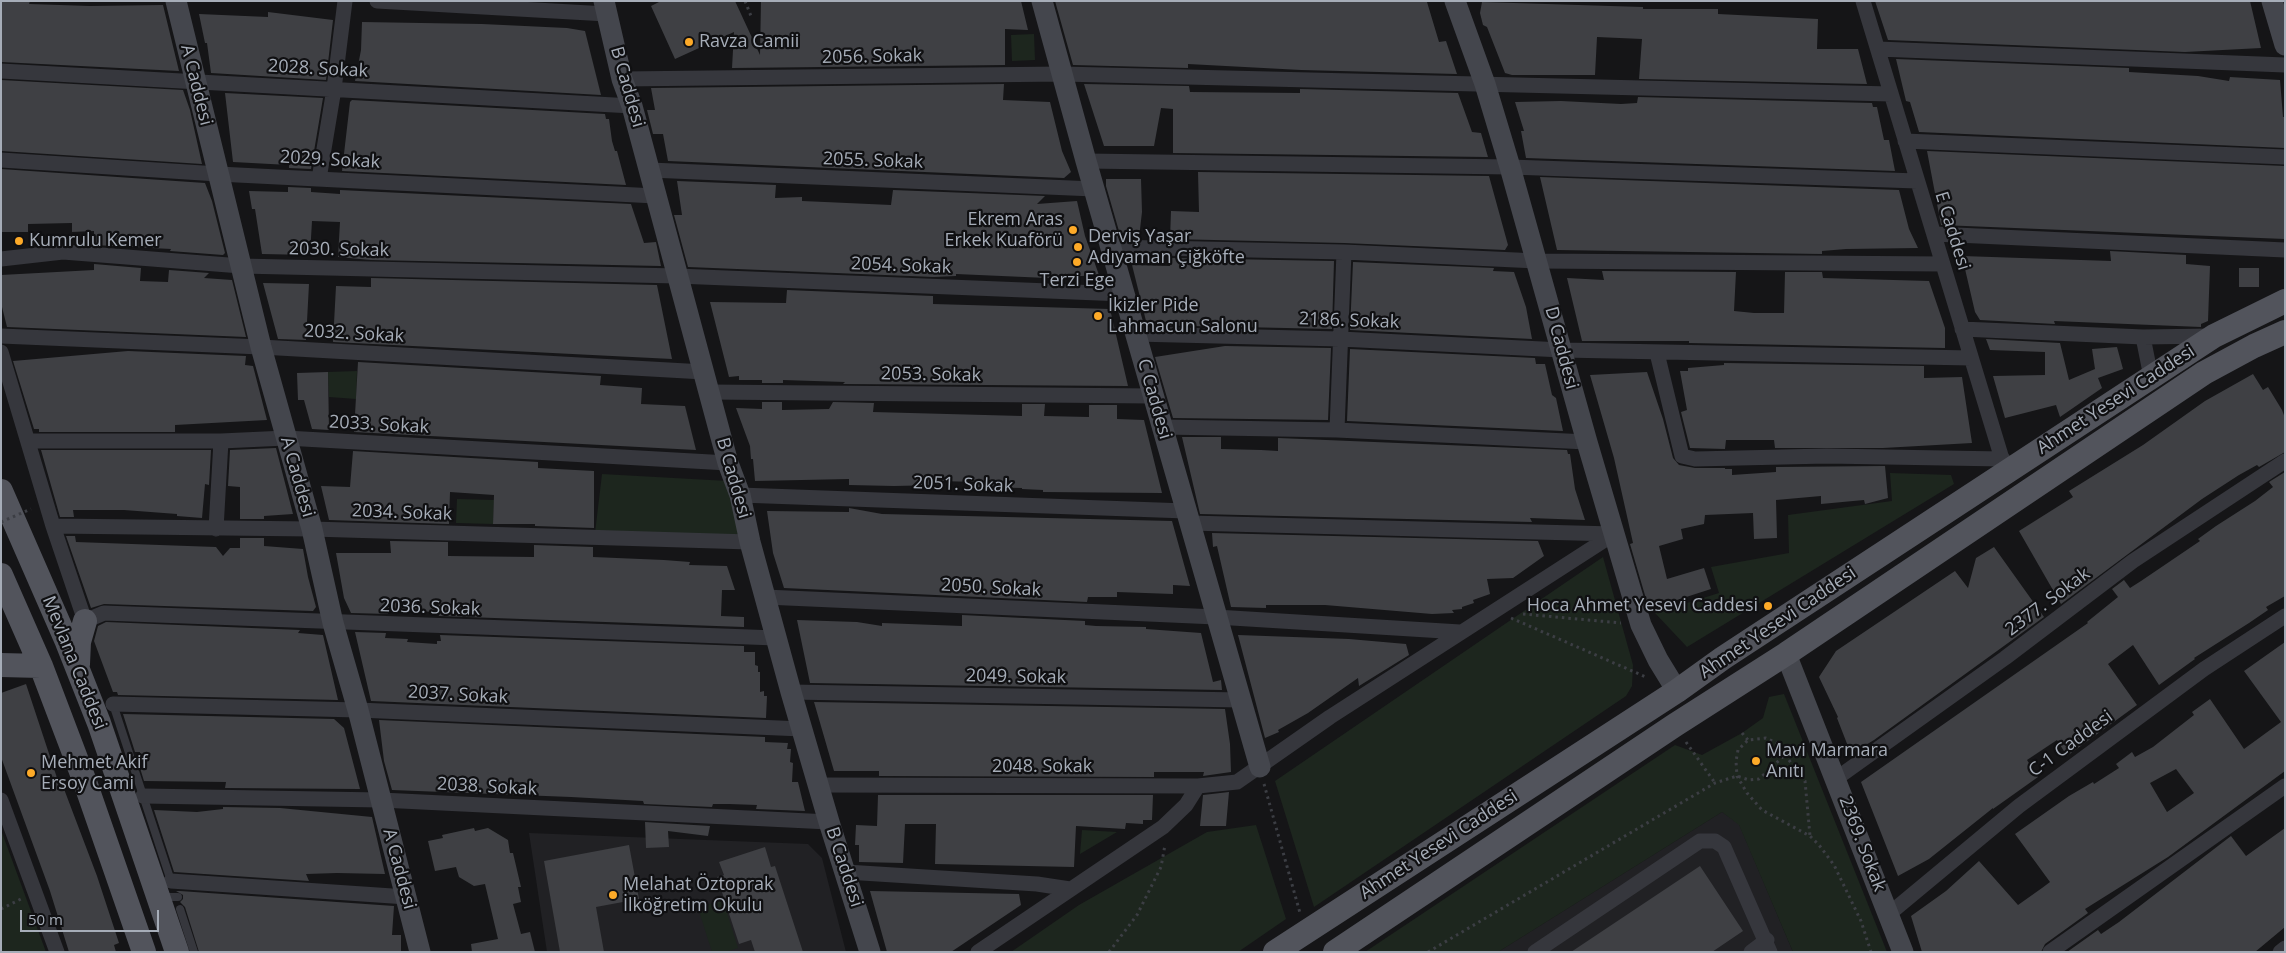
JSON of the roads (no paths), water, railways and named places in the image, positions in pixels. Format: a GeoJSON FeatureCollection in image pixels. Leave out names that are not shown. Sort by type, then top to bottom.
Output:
{"type":"FeatureCollection","features":[{"type":"Feature","properties":{"kind":"main road","name":"Ahmet Yesevi Caddesi"},"geometry":{"type":"LineString","coordinates":[[1275,952],[1677,690],[2005,466],[2151,377],[2214,336],[2285,301]]}},
{"type":"Feature","properties":{"kind":"main road","name":"Ahmet Yesevi Caddesi"},"geometry":{"type":"LineString","coordinates":[[1335,952],[1683,720],[1786,654],[2204,373],[2254,346],[2285,332]]}},
{"type":"Feature","properties":{"kind":"main road","name":"Mevlana Caddesi"},"geometry":{"type":"LineString","coordinates":[[1,491],[78,669],[169,891],[177,952]]}},
{"type":"Feature","properties":{"kind":"main road","name":"Mevlana Caddesi"},"geometry":{"type":"LineString","coordinates":[[3,584],[41,666],[86,782],[144,952]]}},
{"type":"Feature","properties":{"kind":"main road"},"geometry":{"type":"LineString","coordinates":[[78,669],[79,642],[85,621]]}},
{"type":"Feature","properties":{"kind":"main road"},"geometry":{"type":"LineString","coordinates":[[1,665],[41,666]]}},
{"type":"Feature","properties":{"kind":"main road"},"geometry":{"type":"LineString","coordinates":[[1677,690],[1683,720]]}},
{"type":"Feature","properties":{"kind":"main road"},"geometry":{"type":"LineString","coordinates":[[1468,863],[1472,851],[1657,730],[1677,690]]}},
{"type":"Feature","properties":{"kind":"street","name":"A Caddesi"},"geometry":{"type":"LineString","coordinates":[[176,1],[194,81],[261,347],[312,529],[333,623],[358,710],[420,952]]}},
{"type":"Feature","properties":{"kind":"street"},"geometry":{"type":"LineString","coordinates":[[319,179],[334,89],[345,1]]}},
{"type":"Feature","properties":{"kind":"street"},"geometry":{"type":"LineString","coordinates":[[377,1],[606,8]]}},
{"type":"Feature","properties":{"kind":"street","name":"C Caddesi"},"geometry":{"type":"LineString","coordinates":[[1042,1],[1152,396],[1260,767]]}},
{"type":"Feature","properties":{"kind":"street","name":"D Caddesi"},"geometry":{"type":"LineString","coordinates":[[1455,1],[1485,84],[1510,167],[1587,442],[1641,625],[1658,660],[1677,690]]}},
{"type":"Feature","properties":{"kind":"street","name":"E Caddesi"},"geometry":{"type":"LineString","coordinates":[[1862,1],[2005,466]]}},
{"type":"Feature","properties":{"kind":"street"},"geometry":{"type":"LineString","coordinates":[[2272,1],[2285,45]]}},
{"type":"Feature","properties":{"kind":"street","name":"B Caddesi"},"geometry":{"type":"LineString","coordinates":[[606,8],[622,79],[632,106],[650,170],[728,463],[740,495],[750,542],[791,692],[870,952]]}},
{"type":"Feature","properties":{"kind":"street"},"geometry":{"type":"LineString","coordinates":[[1878,48],[2285,65]]}},
{"type":"Feature","properties":{"kind":"street","name":"2028. Sokak"},"geometry":{"type":"LineString","coordinates":[[1,71],[632,106]]}},
{"type":"Feature","properties":{"kind":"street","name":"2056. Sokak"},"geometry":{"type":"LineString","coordinates":[[622,79],[1062,74],[1891,94]]}},
{"type":"Feature","properties":{"kind":"street"},"geometry":{"type":"LineString","coordinates":[[1906,141],[2285,157]]}},
{"type":"Feature","properties":{"kind":"street","name":"2029. Sokak"},"geometry":{"type":"LineString","coordinates":[[1,160],[218,174],[656,196]]}},
{"type":"Feature","properties":{"kind":"street"},"geometry":{"type":"LineString","coordinates":[[1086,161],[1510,167],[1917,181]]}},
{"type":"Feature","properties":{"kind":"street","name":"2055. Sokak"},"geometry":{"type":"LineString","coordinates":[[650,170],[1094,189]]}},
{"type":"Feature","properties":{"kind":"street"},"geometry":{"type":"LineString","coordinates":[[1934,234],[2285,250]]}},
{"type":"Feature","properties":{"kind":"street"},"geometry":{"type":"LineString","coordinates":[[1110,247],[1344,252],[1537,261],[1943,264]]}},
{"type":"Feature","properties":{"kind":"street","name":"2030. Sokak"},"geometry":{"type":"LineString","coordinates":[[1,260],[63,252],[241,266],[677,276]]}},
{"type":"Feature","properties":{"kind":"street"},"geometry":{"type":"LineString","coordinates":[[1337,430],[1344,252]]}},
{"type":"Feature","properties":{"kind":"street","name":"2054. Sokak"},"geometry":{"type":"LineString","coordinates":[[677,276],[1123,294]]}},
{"type":"Feature","properties":{"kind":"street"},"geometry":{"type":"LineString","coordinates":[[1962,329],[2143,337],[2214,336]]}},
{"type":"Feature","properties":{"kind":"street","name":"2186. Sokak"},"geometry":{"type":"LineString","coordinates":[[1135,334],[1340,339],[1657,353],[1971,358]]}},
{"type":"Feature","properties":{"kind":"street","name":"2032. Sokak"},"geometry":{"type":"LineString","coordinates":[[1,336],[261,347],[707,382]]}},
{"type":"Feature","properties":{"kind":"street"},"geometry":{"type":"LineString","coordinates":[[2143,337],[2151,377]]}},
{"type":"Feature","properties":{"kind":"street"},"geometry":{"type":"LineString","coordinates":[[1,352],[53,526],[85,621]]}},
{"type":"Feature","properties":{"kind":"street"},"geometry":{"type":"LineString","coordinates":[[1657,353],[1682,456],[1695,459],[1826,456],[2005,466]]}},
{"type":"Feature","properties":{"kind":"street","name":"2053. Sokak"},"geometry":{"type":"LineString","coordinates":[[707,382],[1152,396]]}},
{"type":"Feature","properties":{"kind":"street"},"geometry":{"type":"LineString","coordinates":[[1162,427],[1337,430],[1587,442]]}},
{"type":"Feature","properties":{"kind":"street","name":"2033. Sokak"},"geometry":{"type":"LineString","coordinates":[[28,441],[221,441],[286,438],[728,463]]}},
{"type":"Feature","properties":{"kind":"street"},"geometry":{"type":"LineString","coordinates":[[216,529],[221,441]]}},
{"type":"Feature","properties":{"kind":"street","name":"2377. Sokak"},"geometry":{"type":"LineString","coordinates":[[1837,778],[2005,658],[2133,561],[2285,460]]}},
{"type":"Feature","properties":{"kind":"street","name":"2051. Sokak"},"geometry":{"type":"LineString","coordinates":[[740,495],[1187,517],[1614,534]]}},
{"type":"Feature","properties":{"kind":"street","name":"2034. Sokak"},"geometry":{"type":"LineString","coordinates":[[53,526],[312,529],[750,542]]}},
{"type":"Feature","properties":{"kind":"street","name":"2048. Sokak"},"geometry":{"type":"LineString","coordinates":[[820,784],[1198,786],[1237,782],[1330,716],[1614,534]]}},
{"type":"Feature","properties":{"kind":"street","name":"2050. Sokak"},"geometry":{"type":"LineString","coordinates":[[765,597],[1216,617],[1460,632]]}},
{"type":"Feature","properties":{"kind":"street","name":"2036. Sokak"},"geometry":{"type":"LineString","coordinates":[[85,621],[104,613],[776,638]]}},
{"type":"Feature","properties":{"kind":"street","name":"C-1 Caddesi"},"geometry":{"type":"LineString","coordinates":[[1889,914],[2019,806],[2204,669],[2285,616]]}},
{"type":"Feature","properties":{"kind":"street","name":"2369. Sokak"},"geometry":{"type":"LineString","coordinates":[[1786,654],[1837,778],[1903,952]]}},
{"type":"Feature","properties":{"kind":"street","name":"2049. Sokak"},"geometry":{"type":"LineString","coordinates":[[791,692],[1241,700]]}},
{"type":"Feature","properties":{"kind":"street","name":"2037. Sokak"},"geometry":{"type":"LineString","coordinates":[[112,704],[358,710],[802,730]]}},
{"type":"Feature","properties":{"kind":"street"},"geometry":{"type":"LineString","coordinates":[[978,952],[1163,827],[1186,806],[1198,786]]}},
{"type":"Feature","properties":{"kind":"street"},"geometry":{"type":"LineString","coordinates":[[2050,952],[2285,786]]}},
{"type":"Feature","properties":{"kind":"street","name":"2038. Sokak"},"geometry":{"type":"LineString","coordinates":[[143,796],[381,800],[829,822]]}},
{"type":"Feature","properties":{"kind":"street"},"geometry":{"type":"LineString","coordinates":[[1,800],[57,952]]}},
{"type":"Feature","properties":{"kind":"street"},"geometry":{"type":"LineString","coordinates":[[1535,952],[1700,841],[1714,841],[1724,847],[1769,946],[1751,952]]}},
{"type":"Feature","properties":{"kind":"street"},"geometry":{"type":"LineString","coordinates":[[846,872],[1037,884],[1070,889]]}},
{"type":"Feature","properties":{"kind":"street"},"geometry":{"type":"LineString","coordinates":[[169,891],[407,897]]}},
{"type":"Feature","properties":{"kind":"street"},"geometry":{"type":"LineString","coordinates":[[2280,952],[2285,948]]}},
{"type":"Feature","properties":{"kind":"lane"},"geometry":{"type":"LineString","coordinates":[[112,704],[143,796],[169,891]]}},
{"type":"Feature","properties":{"kind":"lane"},"geometry":{"type":"LineString","coordinates":[[180,909],[194,952]]}},
{"type":"Feature","properties":{"kind":"place","name":"Ravza Camii"},"geometry":{"type":"Point","coordinates":[689,42]}},
{"type":"Feature","properties":{"kind":"place","name":"Ekrem Aras Erkek Kuaförü"},"geometry":{"type":"Point","coordinates":[1073,230]}},
{"type":"Feature","properties":{"kind":"place","name":"Kumrulu Kemer"},"geometry":{"type":"Point","coordinates":[19,241]}},
{"type":"Feature","properties":{"kind":"place","name":"Derviş Yaşar Adıyaman Çiğköfte"},"geometry":{"type":"Point","coordinates":[1078,247]}},
{"type":"Feature","properties":{"kind":"place","name":"Terzi Ege"},"geometry":{"type":"Point","coordinates":[1077,262]}},
{"type":"Feature","properties":{"kind":"place","name":"İkizler Pide Lahmacun Salonu"},"geometry":{"type":"Point","coordinates":[1098,316]}},
{"type":"Feature","properties":{"kind":"place","name":"Hoca Ahmet Yesevi Caddesi"},"geometry":{"type":"Point","coordinates":[1768,606]}},
{"type":"Feature","properties":{"kind":"place","name":"Mavi Marmara Anıtı"},"geometry":{"type":"Point","coordinates":[1756,761]}},
{"type":"Feature","properties":{"kind":"place","name":"Mehmet Akif Ersoy Cami"},"geometry":{"type":"Point","coordinates":[31,773]}},
{"type":"Feature","properties":{"kind":"place","name":"Melahat Öztoprak İlköğretim Okulu"},"geometry":{"type":"Point","coordinates":[613,895]}}]}
